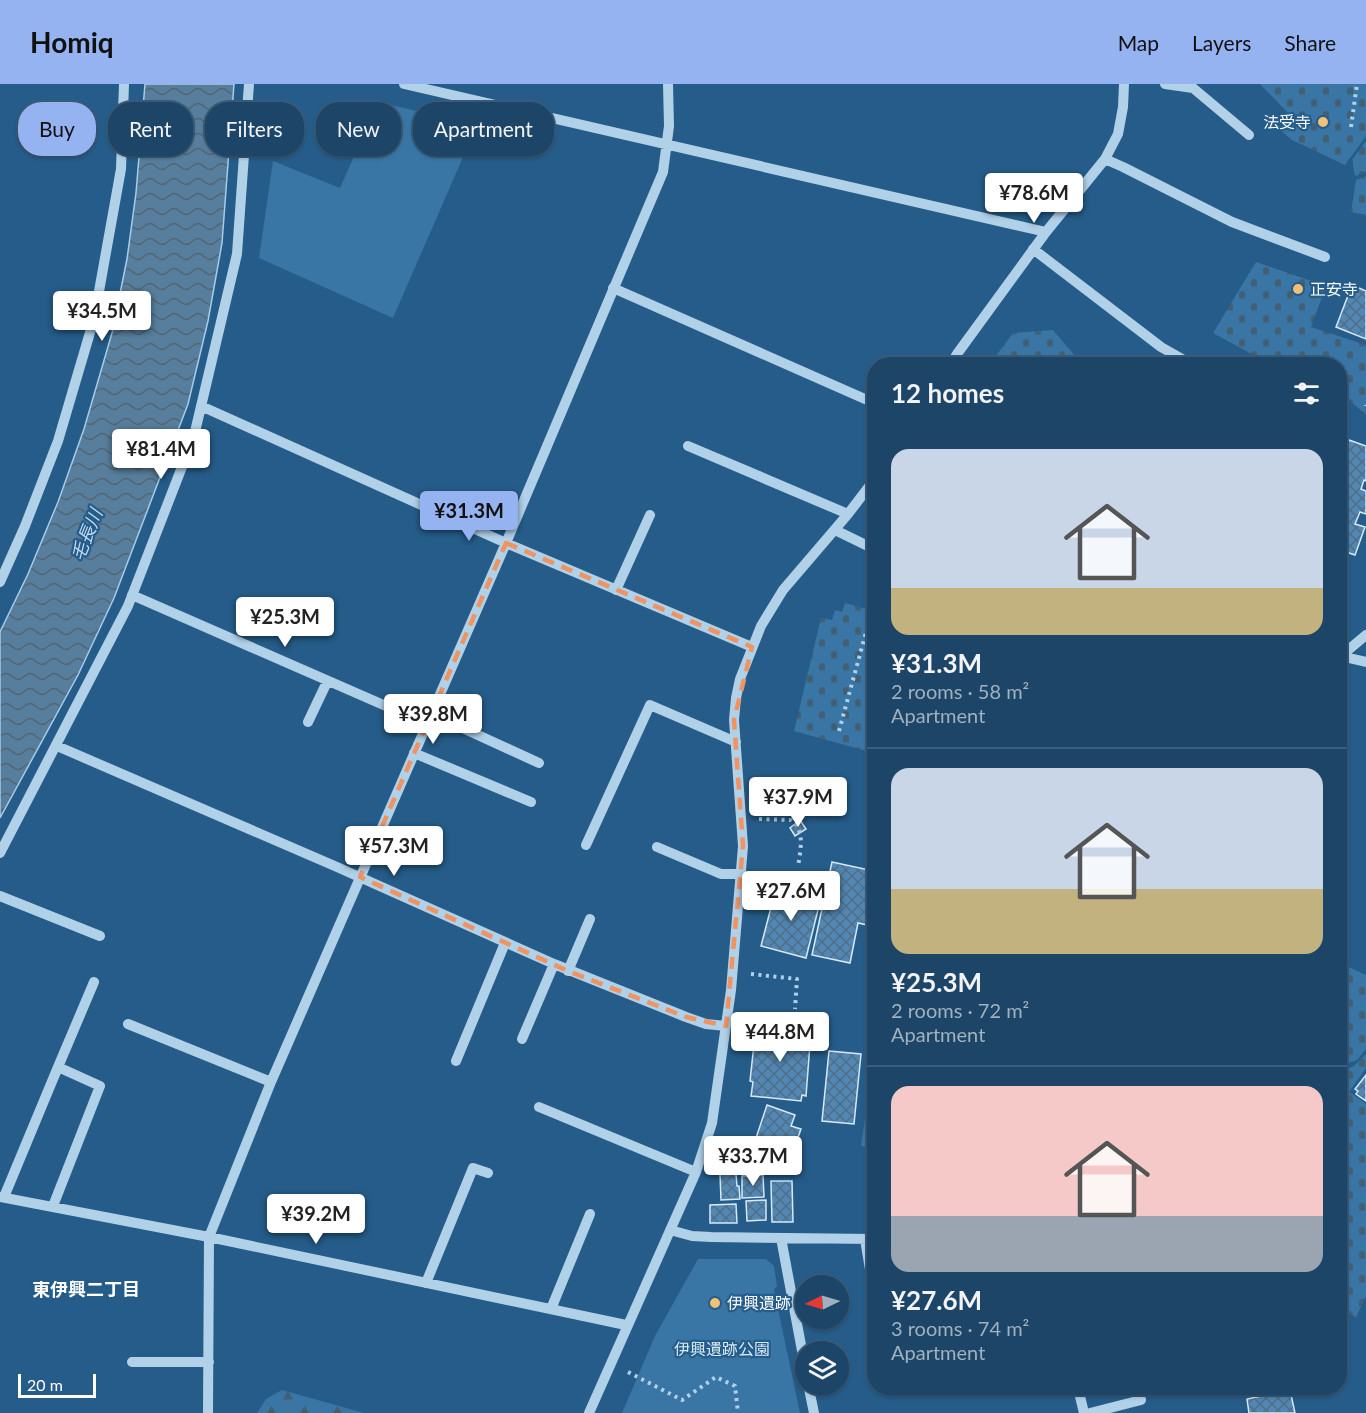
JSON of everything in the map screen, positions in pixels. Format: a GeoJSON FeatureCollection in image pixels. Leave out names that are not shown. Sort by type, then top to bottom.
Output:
{"type":"FeatureCollection","features":[{"type":"Feature","properties":{"kind":"street"},"geometry":{"type":"LineString","coordinates":[[0,582],[25,526],[58,441],[94,320],[121,169],[124,84]]}},
{"type":"Feature","properties":{"kind":"street"},"geometry":{"type":"LineString","coordinates":[[0,853],[57,746],[132,595],[194,436],[237,254],[249,84]]}},
{"type":"Feature","properties":{"kind":"street"},"geometry":{"type":"LineString","coordinates":[[404,84],[1046,232]]}},
{"type":"Feature","properties":{"kind":"street"},"geometry":{"type":"LineString","coordinates":[[208,1413],[209,1237],[271,1082],[506,543],[663,172],[669,126],[668,84]]}},
{"type":"Feature","properties":{"kind":"street"},"geometry":{"type":"LineString","coordinates":[[955,357],[1033,249],[1105,159],[1118,134],[1124,107],[1124,84]]}},
{"type":"Feature","properties":{"kind":"street"},"geometry":{"type":"LineString","coordinates":[[1165,84],[1193,88],[1249,135]]}},
{"type":"Feature","properties":{"kind":"street"},"geometry":{"type":"LineString","coordinates":[[1105,159],[1232,222],[1325,257]]}},
{"type":"Feature","properties":{"kind":"street"},"geometry":{"type":"LineString","coordinates":[[1033,249],[1161,347],[1179,357]]}},
{"type":"Feature","properties":{"kind":"street"},"geometry":{"type":"LineString","coordinates":[[613,288],[867,400]]}},
{"type":"Feature","properties":{"kind":"street"},"geometry":{"type":"LineString","coordinates":[[201,406],[506,543],[752,647]]}},
{"type":"Feature","properties":{"kind":"street"},"geometry":{"type":"LineString","coordinates":[[688,446],[848,514]]}},
{"type":"Feature","properties":{"kind":"street"},"geometry":{"type":"LineString","coordinates":[[589,1413],[626,1325],[696,1172],[712,1123],[726,1026],[743,846],[734,720],[736,698],[752,647],[771,608],[783,590],[867,489]]}},
{"type":"Feature","properties":{"kind":"street"},"geometry":{"type":"LineString","coordinates":[[616,590],[650,515]]}},
{"type":"Feature","properties":{"kind":"street"},"geometry":{"type":"LineString","coordinates":[[835,530],[867,546]]}},
{"type":"Feature","properties":{"kind":"street"},"geometry":{"type":"LineString","coordinates":[[132,595],[327,682],[429,719],[539,763]]}},
{"type":"Feature","properties":{"kind":"street"},"geometry":{"type":"LineString","coordinates":[[1347,650],[1366,635]]}},
{"type":"Feature","properties":{"kind":"street"},"geometry":{"type":"LineString","coordinates":[[1347,658],[1366,662]]}},
{"type":"Feature","properties":{"kind":"street"},"geometry":{"type":"LineString","coordinates":[[308,722],[327,682]]}},
{"type":"Feature","properties":{"kind":"street"},"geometry":{"type":"LineString","coordinates":[[586,845],[650,705],[736,741]]}},
{"type":"Feature","properties":{"kind":"street"},"geometry":{"type":"LineString","coordinates":[[57,746],[360,877],[568,971],[706,1024],[726,1026]]}},
{"type":"Feature","properties":{"kind":"street"},"geometry":{"type":"LineString","coordinates":[[414,753],[531,802]]}},
{"type":"Feature","properties":{"kind":"street"},"geometry":{"type":"LineString","coordinates":[[657,847],[721,874],[740,874]]}},
{"type":"Feature","properties":{"kind":"street"},"geometry":{"type":"LineString","coordinates":[[0,896],[100,936]]}},
{"type":"Feature","properties":{"kind":"street"},"geometry":{"type":"LineString","coordinates":[[568,971],[590,919]]}},
{"type":"Feature","properties":{"kind":"street"},"geometry":{"type":"LineString","coordinates":[[456,1061],[505,943]]}},
{"type":"Feature","properties":{"kind":"street"},"geometry":{"type":"LineString","coordinates":[[522,1039],[554,964]]}},
{"type":"Feature","properties":{"kind":"street"},"geometry":{"type":"LineString","coordinates":[[94,982],[2,1197],[209,1237],[626,1325]]}},
{"type":"Feature","properties":{"kind":"street"},"geometry":{"type":"LineString","coordinates":[[128,1024],[271,1082]]}},
{"type":"Feature","properties":{"kind":"street"},"geometry":{"type":"LineString","coordinates":[[52,1206],[100,1086],[58,1067]]}},
{"type":"Feature","properties":{"kind":"street"},"geometry":{"type":"LineString","coordinates":[[539,1107],[696,1172]]}},
{"type":"Feature","properties":{"kind":"street"},"geometry":{"type":"LineString","coordinates":[[426,1282],[473,1168],[488,1173]]}},
{"type":"Feature","properties":{"kind":"street"},"geometry":{"type":"LineString","coordinates":[[551,1309],[590,1214]]}},
{"type":"Feature","properties":{"kind":"street"},"geometry":{"type":"LineString","coordinates":[[670,1230],[692,1236],[867,1239]]}},
{"type":"Feature","properties":{"kind":"street"},"geometry":{"type":"LineString","coordinates":[[781,1238],[800,1341]]}},
{"type":"Feature","properties":{"kind":"street"},"geometry":{"type":"LineString","coordinates":[[132,1362],[208,1362]]}},
{"type":"Feature","properties":{"kind":"street"},"geometry":{"type":"LineString","coordinates":[[810,1395],[814,1413]]}},
{"type":"Feature","properties":{"kind":"street"},"geometry":{"type":"LineString","coordinates":[[1080,1395],[1084,1413]]}},
{"type":"Feature","properties":{"kind":"street"},"geometry":{"type":"LineString","coordinates":[[1090,1413],[1141,1400],[1140,1395]]}},
{"type":"Feature","properties":{"kind":"path"},"geometry":{"type":"LineString","coordinates":[[1351,127],[1357,84]]}},
{"type":"Feature","properties":{"kind":"path"},"geometry":{"type":"LineString","coordinates":[[839,731],[867,629]]}},
{"type":"Feature","properties":{"kind":"path"},"geometry":{"type":"LineString","coordinates":[[758,819],[794,822],[801,836],[798,867]]}},
{"type":"Feature","properties":{"kind":"path"},"geometry":{"type":"LineString","coordinates":[[751,974],[797,979],[795,1009]]}},
{"type":"Feature","properties":{"kind":"path"},"geometry":{"type":"LineString","coordinates":[[624,1370],[682,1400],[716,1377],[735,1386],[738,1413]]}},
{"type":"Feature","properties":{"kind":"highlighted area"},"geometry":{"type":"Polygon","coordinates":[[[506,543],[752,647],[734,720],[743,846],[726,1026],[686,1017],[568,971],[360,877],[506,543]]]}},
{"type":"Feature","properties":{"kind":"green space","name":"法受寺"},"geometry":{"type":"Polygon","coordinates":[[[1260,84],[1366,84],[1366,136],[1345,165],[1292,140],[1279,129],[1290,115],[1260,84]]]}},
{"type":"Feature","properties":{"kind":"green space"},"geometry":{"type":"Polygon","coordinates":[[[401,107],[413,110],[413,156],[464,156],[393,318],[259,258],[273,161],[340,188],[354,156],[401,156],[401,107]]]}},
{"type":"Feature","properties":{"kind":"green space"},"geometry":{"type":"Polygon","coordinates":[[[1366,141],[1366,172],[1355,176],[1352,160],[1366,141]]]}},
{"type":"Feature","properties":{"kind":"green space"},"geometry":{"type":"Polygon","coordinates":[[[1366,176],[1366,215],[1351,212],[1356,180],[1366,176]]]}},
{"type":"Feature","properties":{"kind":"green space"},"geometry":{"type":"Polygon","coordinates":[[[1256,262],[1326,286],[1311,327],[1366,345],[1366,415],[1347,398],[1347,357],[1257,357],[1213,333],[1256,262]]]}},
{"type":"Feature","properties":{"kind":"green space"},"geometry":{"type":"Polygon","coordinates":[[[1053,330],[1076,357],[995,357],[1013,333],[1053,330]]]}},
{"type":"Feature","properties":{"kind":"green space"},"geometry":{"type":"Polygon","coordinates":[[[845,603],[867,609],[867,751],[794,731],[821,618],[832,620],[835,610],[842,612],[845,603]]]}},
{"type":"Feature","properties":{"kind":"green space"},"geometry":{"type":"Polygon","coordinates":[[[1347,966],[1366,975],[1366,1049],[1357,1060],[1347,1064],[1347,966]]]}},
{"type":"Feature","properties":{"kind":"green space"},"geometry":{"type":"Polygon","coordinates":[[[1366,1054],[1366,1068],[1349,1092],[1366,1104],[1366,1296],[1356,1317],[1347,1313],[1347,1069],[1354,1066],[1366,1054]]]}},
{"type":"Feature","properties":{"kind":"green space"},"geometry":{"type":"Polygon","coordinates":[[[867,1105],[867,1147],[861,1146],[867,1105]]]}},
{"type":"Feature","properties":{"kind":"green space","name":"伊興遺跡公園"},"geometry":{"type":"Polygon","coordinates":[[[698,1259],[766,1259],[774,1266],[777,1286],[774,1290],[800,1413],[622,1413],[655,1336],[698,1259]]]}},
{"type":"Feature","properties":{"kind":"green space"},"geometry":{"type":"Polygon","coordinates":[[[282,1390],[364,1413],[257,1413],[266,1399],[282,1390]]]}},
{"type":"Feature","properties":{"kind":"water","name":"毛長川"},"geometry":{"type":"Polygon","coordinates":[[[145,84],[234,84],[233,102],[205,102],[205,156],[229,156],[222,243],[208,321],[188,404],[114,598],[78,675],[0,818],[0,632],[28,574],[58,502],[84,429],[112,333],[127,259],[139,156],[193,156],[193,102],[144,102],[145,84]]]}},
{"type":"Feature","properties":{"kind":"building"},"geometry":{"type":"Polygon","coordinates":[[[1352,285],[1366,291],[1366,339],[1336,327],[1352,285]]]}},
{"type":"Feature","properties":{"kind":"building"},"geometry":{"type":"Polygon","coordinates":[[[1349,440],[1366,446],[1366,481],[1364,480],[1361,489],[1366,491],[1366,514],[1360,512],[1355,524],[1365,527],[1355,555],[1347,552],[1347,446],[1349,440]]]}},
{"type":"Feature","properties":{"kind":"building"},"geometry":{"type":"Polygon","coordinates":[[[800,820],[806,829],[795,836],[790,828],[800,820]]]}},
{"type":"Feature","properties":{"kind":"building"},"geometry":{"type":"Polygon","coordinates":[[[832,862],[867,870],[867,925],[858,923],[850,963],[812,955],[832,862]]]}},
{"type":"Feature","properties":{"kind":"building"},"geometry":{"type":"Polygon","coordinates":[[[790,885],[811,890],[809,899],[820,902],[806,958],[761,946],[775,892],[787,895],[790,885]]]}},
{"type":"Feature","properties":{"kind":"building"},"geometry":{"type":"Polygon","coordinates":[[[756,1026],[811,1031],[806,1096],[802,1095],[801,1101],[751,1096],[753,1082],[750,1081],[756,1026]]]}},
{"type":"Feature","properties":{"kind":"building"},"geometry":{"type":"Polygon","coordinates":[[[829,1051],[861,1054],[854,1124],[822,1121],[829,1051]]]}},
{"type":"Feature","properties":{"kind":"building"},"geometry":{"type":"Polygon","coordinates":[[[1366,1075],[1366,1101],[1356,1094],[1358,1091],[1355,1089],[1366,1075]]]}},
{"type":"Feature","properties":{"kind":"building"},"geometry":{"type":"Polygon","coordinates":[[[767,1105],[795,1115],[791,1126],[801,1129],[793,1151],[756,1138],[767,1105]]]}},
{"type":"Feature","properties":{"kind":"building"},"geometry":{"type":"Polygon","coordinates":[[[736,1139],[758,1145],[750,1174],[728,1168],[736,1139]]]}},
{"type":"Feature","properties":{"kind":"building"},"geometry":{"type":"Polygon","coordinates":[[[720,1174],[736,1174],[740,1199],[721,1200],[720,1174]]]}},
{"type":"Feature","properties":{"kind":"building"},"geometry":{"type":"Polygon","coordinates":[[[763,1175],[764,1197],[742,1198],[742,1176],[763,1175]]]}},
{"type":"Feature","properties":{"kind":"building"},"geometry":{"type":"Polygon","coordinates":[[[771,1181],[792,1181],[793,1222],[772,1222],[771,1181]]]}},
{"type":"Feature","properties":{"kind":"building"},"geometry":{"type":"Polygon","coordinates":[[[766,1200],[766,1220],[747,1221],[746,1201],[766,1200]]]}},
{"type":"Feature","properties":{"kind":"building"},"geometry":{"type":"Polygon","coordinates":[[[736,1204],[737,1223],[710,1223],[710,1205],[736,1204]]]}},
{"type":"Feature","properties":{"kind":"building"},"geometry":{"type":"Polygon","coordinates":[[[1266,1395],[1291,1395],[1295,1413],[1249,1413],[1247,1399],[1266,1395]]]}},
{"type":"Feature","properties":{"kind":"place","name":"法受寺"},"geometry":{"type":"Point","coordinates":[1323,122]}},
{"type":"Feature","properties":{"kind":"place","name":"正安寺"},"geometry":{"type":"Point","coordinates":[1298,289]}},
{"type":"Feature","properties":{"kind":"place","name":"伊興遺跡"},"geometry":{"type":"Point","coordinates":[715,1303]}},
{"type":"Feature","properties":{"kind":"district","name":"東伊興二丁目"},"geometry":{"type":"Point","coordinates":[86,1290]}}]}
